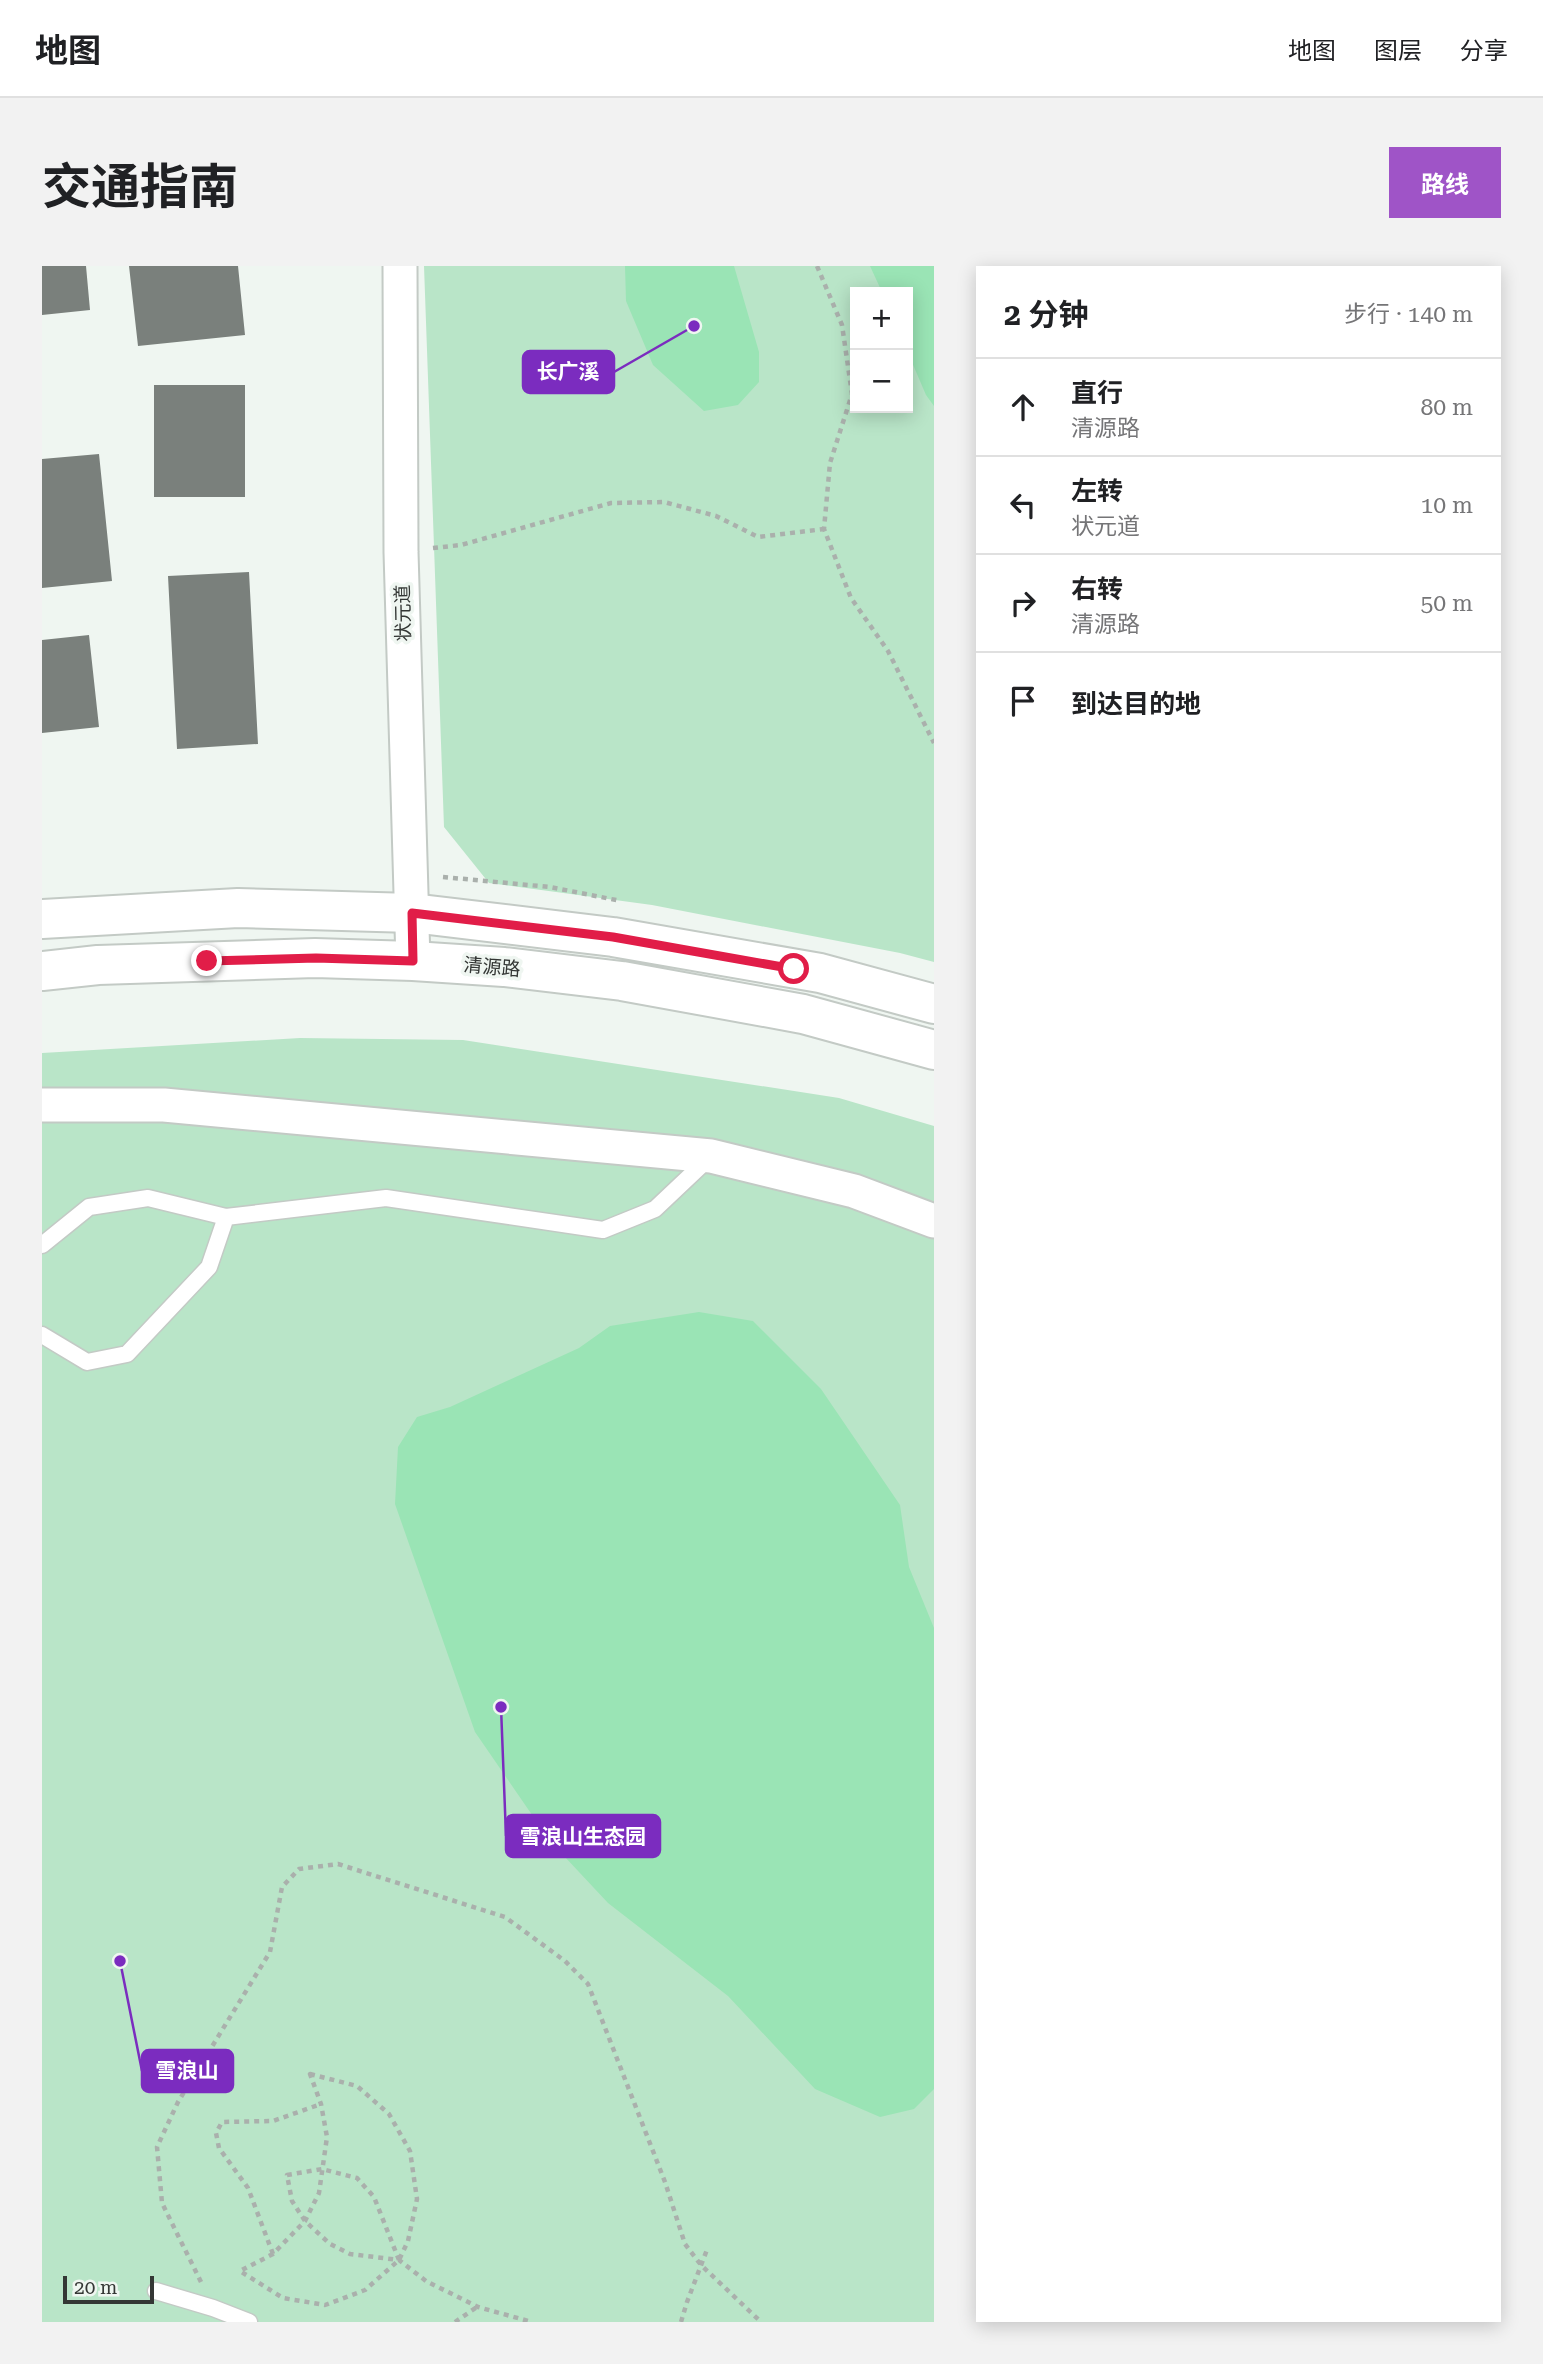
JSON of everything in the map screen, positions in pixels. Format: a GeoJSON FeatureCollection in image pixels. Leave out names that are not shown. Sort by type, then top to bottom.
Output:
{"type":"FeatureCollection","features":[{"type":"Feature","properties":{"kind":"street","name":"状元道"},"geometry":{"type":"LineString","coordinates":[[400,266],[401,552],[413,961]]}},
{"type":"Feature","properties":{"kind":"street"},"geometry":{"type":"LineString","coordinates":[[42,919],[238,908],[412,913],[613,937],[820,973],[934,1004]]}},
{"type":"Feature","properties":{"kind":"street","name":"清源路"},"geometry":{"type":"LineString","coordinates":[[42,971],[98,965],[316,958],[504,967],[621,981],[803,1014],[934,1050]]}},
{"type":"Feature","properties":{"kind":"street"},"geometry":{"type":"LineString","coordinates":[[42,1105],[164,1105],[711,1156],[854,1191],[934,1221]]}},
{"type":"Feature","properties":{"kind":"lane"},"geometry":{"type":"LineString","coordinates":[[42,1245],[89,1207],[148,1199],[226,1217],[386,1199],[603,1230],[655,1209],[711,1156]]}},
{"type":"Feature","properties":{"kind":"lane"},"geometry":{"type":"LineString","coordinates":[[42,1335],[87,1362],[127,1354],[209,1267],[226,1217]]}},
{"type":"Feature","properties":{"kind":"lane"},"geometry":{"type":"LineString","coordinates":[[156,2291],[249,2322]]}},
{"type":"Feature","properties":{"kind":"path"},"geometry":{"type":"LineString","coordinates":[[817,266],[842,325],[852,394],[830,463],[824,528],[851,598],[888,651],[934,743]]}},
{"type":"Feature","properties":{"kind":"path"},"geometry":{"type":"LineString","coordinates":[[401,552],[461,545],[611,503],[664,502],[716,516],[758,537],[824,528]]}},
{"type":"Feature","properties":{"kind":"path"},"geometry":{"type":"LineString","coordinates":[[213,2308],[162,2203],[157,2147],[178,2102],[270,1952],[282,1887],[299,1869],[338,1864],[505,1917],[565,1961],[588,1984],[665,2182],[685,2244],[701,2265],[761,2322]]}},
{"type":"Feature","properties":{"kind":"path"},"geometry":{"type":"LineString","coordinates":[[310,2074],[357,2086],[389,2114],[410,2151],[417,2199],[408,2241],[398,2260],[365,2290],[325,2305],[283,2298],[240,2271],[273,2254],[305,2221],[319,2193],[323,2169],[327,2137],[321,2104],[310,2074]]}},
{"type":"Feature","properties":{"kind":"path"},"geometry":{"type":"LineString","coordinates":[[273,2254],[248,2188],[219,2148],[216,2133],[222,2122],[273,2121],[321,2104]]}},
{"type":"Feature","properties":{"kind":"path"},"geometry":{"type":"LineString","coordinates":[[398,2260],[374,2197],[357,2178],[323,2169],[287,2175],[292,2201],[305,2221],[330,2244],[350,2254],[398,2260],[426,2281],[478,2306],[532,2322]]}},
{"type":"Feature","properties":{"kind":"path"},"geometry":{"type":"LineString","coordinates":[[681,2322],[708,2247]]}},
{"type":"Feature","properties":{"kind":"path"},"geometry":{"type":"LineString","coordinates":[[455,2322],[478,2306]]}},
{"type":"Feature","properties":{"kind":"shaded area"},"geometry":{"type":"Polygon","coordinates":[[[424,266],[934,266],[934,962],[652,905],[489,883],[444,827],[424,266]]]}},
{"type":"Feature","properties":{"kind":"shaded area"},"geometry":{"type":"Polygon","coordinates":[[[625,266],[734,266],[759,352],[759,382],[738,405],[704,411],[653,365],[626,301],[625,266]]]}},
{"type":"Feature","properties":{"kind":"shaded area"},"geometry":{"type":"Polygon","coordinates":[[[870,266],[934,266],[934,406],[926,395],[913,365],[913,287],[880,287],[870,266]]]}},
{"type":"Feature","properties":{"kind":"shaded area"},"geometry":{"type":"Polygon","coordinates":[[[300,1038],[463,1040],[839,1098],[934,1126],[934,2322],[42,2322],[42,1053],[300,1038]]]}},
{"type":"Feature","properties":{"kind":"shaded area"},"geometry":{"type":"Polygon","coordinates":[[[699,1312],[753,1321],[821,1389],[900,1505],[909,1567],[934,1628],[934,2089],[914,2109],[880,2117],[815,2089],[728,1996],[608,1903],[550,1841],[475,1732],[395,1504],[398,1447],[417,1417],[450,1407],[579,1348],[610,1326],[699,1312]]]}},
{"type":"Feature","properties":{"kind":"building"},"geometry":{"type":"Polygon","coordinates":[[[42,266],[86,266],[90,310],[42,315],[42,266]]]}},
{"type":"Feature","properties":{"kind":"building"},"geometry":{"type":"Polygon","coordinates":[[[129,266],[238,266],[245,335],[138,346],[129,266]]]}},
{"type":"Feature","properties":{"kind":"building"},"geometry":{"type":"Polygon","coordinates":[[[154,385],[245,385],[245,497],[154,497],[154,385]]]}},
{"type":"Feature","properties":{"kind":"building"},"geometry":{"type":"Polygon","coordinates":[[[99,454],[112,581],[42,588],[42,459],[99,454]]]}},
{"type":"Feature","properties":{"kind":"building"},"geometry":{"type":"Polygon","coordinates":[[[249,572],[258,744],[177,749],[168,576],[249,572]]]}},
{"type":"Feature","properties":{"kind":"building"},"geometry":{"type":"Polygon","coordinates":[[[89,635],[99,727],[42,733],[42,640],[89,635]]]}},
{"type":"Feature","properties":{"kind":"place","name":"长广溪"},"geometry":{"type":"Point","coordinates":[694,326]}},
{"type":"Feature","properties":{"kind":"place","name":"雪浪山生态园"},"geometry":{"type":"Point","coordinates":[501,1707]}},
{"type":"Feature","properties":{"kind":"place","name":"雪浪山"},"geometry":{"type":"Point","coordinates":[120,1961]}},
{"type":"Feature","properties":{"kind":"route"},"geometry":{"type":"LineString","coordinates":[[207,961],[316,958],[413,961],[412,913],[613,937],[794,969]]}}]}
